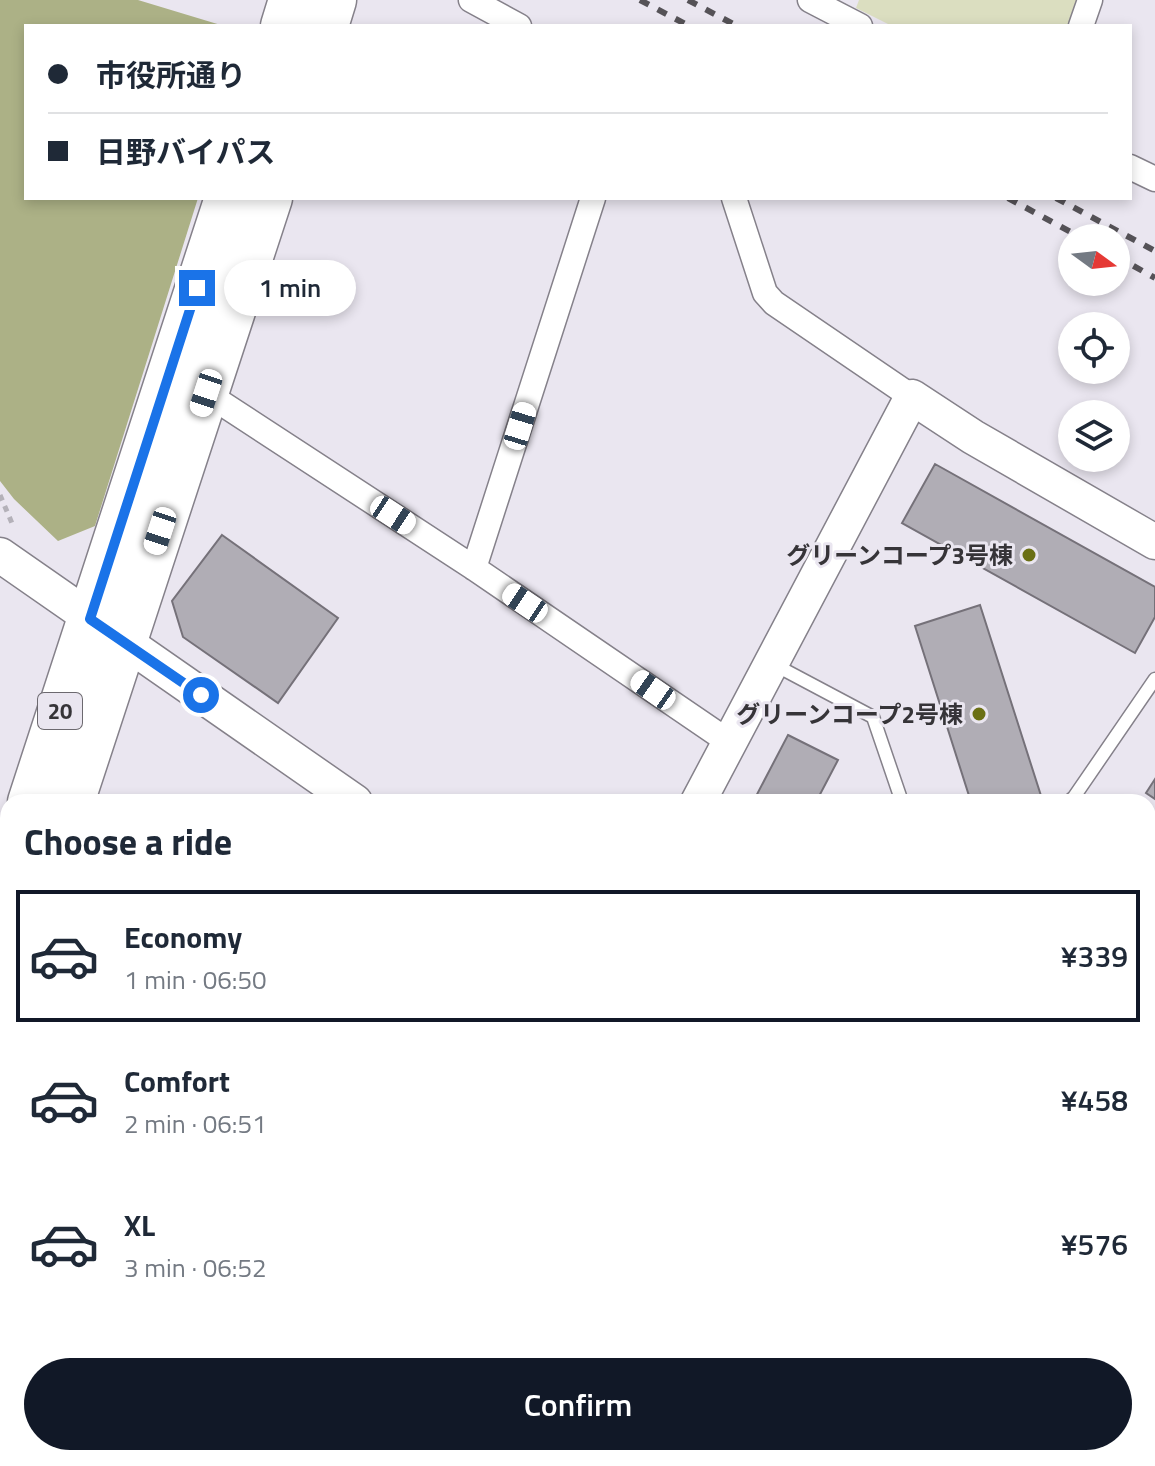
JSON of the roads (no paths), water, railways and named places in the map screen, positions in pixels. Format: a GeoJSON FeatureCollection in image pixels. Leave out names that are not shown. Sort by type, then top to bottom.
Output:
{"type":"FeatureCollection","features":[{"type":"Feature","properties":{"kind":"highway"},"geometry":{"type":"LineString","coordinates":[[284,24],[291,0]]}},
{"type":"Feature","properties":{"kind":"highway"},"geometry":{"type":"LineString","coordinates":[[327,24],[334,0]]}},
{"type":"Feature","properties":{"kind":"highway","name":"20"},"geometry":{"type":"LineString","coordinates":[[74,794],[107,631],[226,200]]}},
{"type":"Feature","properties":{"kind":"highway","name":"20"},"geometry":{"type":"LineString","coordinates":[[34,794],[107,631],[206,393],[269,200]]}},
{"type":"Feature","properties":{"kind":"street"},"geometry":{"type":"LineString","coordinates":[[471,0],[515,24]]}},
{"type":"Feature","properties":{"kind":"street"},"geometry":{"type":"LineString","coordinates":[[810,0],[851,14]]}},
{"type":"Feature","properties":{"kind":"street"},"geometry":{"type":"LineString","coordinates":[[1082,24],[1090,0]]}},
{"type":"Feature","properties":{"kind":"street"},"geometry":{"type":"LineString","coordinates":[[1132,168],[1155,179]]}},
{"type":"Feature","properties":{"kind":"street"},"geometry":{"type":"LineString","coordinates":[[474,568],[592,200]]}},
{"type":"Feature","properties":{"kind":"street"},"geometry":{"type":"LineString","coordinates":[[735,200],[765,293],[774,303],[973,437],[1155,542]]}},
{"type":"Feature","properties":{"kind":"street"},"geometry":{"type":"LineString","coordinates":[[206,393],[474,568],[729,742]]}},
{"type":"Feature","properties":{"kind":"street"},"geometry":{"type":"LineString","coordinates":[[702,794],[912,397]]}},
{"type":"Feature","properties":{"kind":"street"},"geometry":{"type":"LineString","coordinates":[[0,555],[343,794]]}},
{"type":"Feature","properties":{"kind":"lane"},"geometry":{"type":"LineString","coordinates":[[771,663],[873,717],[899,794]]}},
{"type":"Feature","properties":{"kind":"lane"},"geometry":{"type":"LineString","coordinates":[[1076,794],[1155,679]]}},
{"type":"Feature","properties":{"kind":"railway"},"geometry":{"type":"LineString","coordinates":[[640,0],[685,24]]}},
{"type":"Feature","properties":{"kind":"railway"},"geometry":{"type":"LineString","coordinates":[[688,0],[733,24]]}},
{"type":"Feature","properties":{"kind":"railway"},"geometry":{"type":"LineString","coordinates":[[1012,200],[1058,225]]}},
{"type":"Feature","properties":{"kind":"railway"},"geometry":{"type":"LineString","coordinates":[[1060,200],[1155,251]]}},
{"type":"Feature","properties":{"kind":"railway"},"geometry":{"type":"LineString","coordinates":[[1130,264],[1155,278]]}},
{"type":"Feature","properties":{"kind":"place","name":"グリーンコープ3号棟"},"geometry":{"type":"Point","coordinates":[1029,555]}},
{"type":"Feature","properties":{"kind":"place","name":"グリーンコープ2号棟"},"geometry":{"type":"Point","coordinates":[979,714]}}]}
